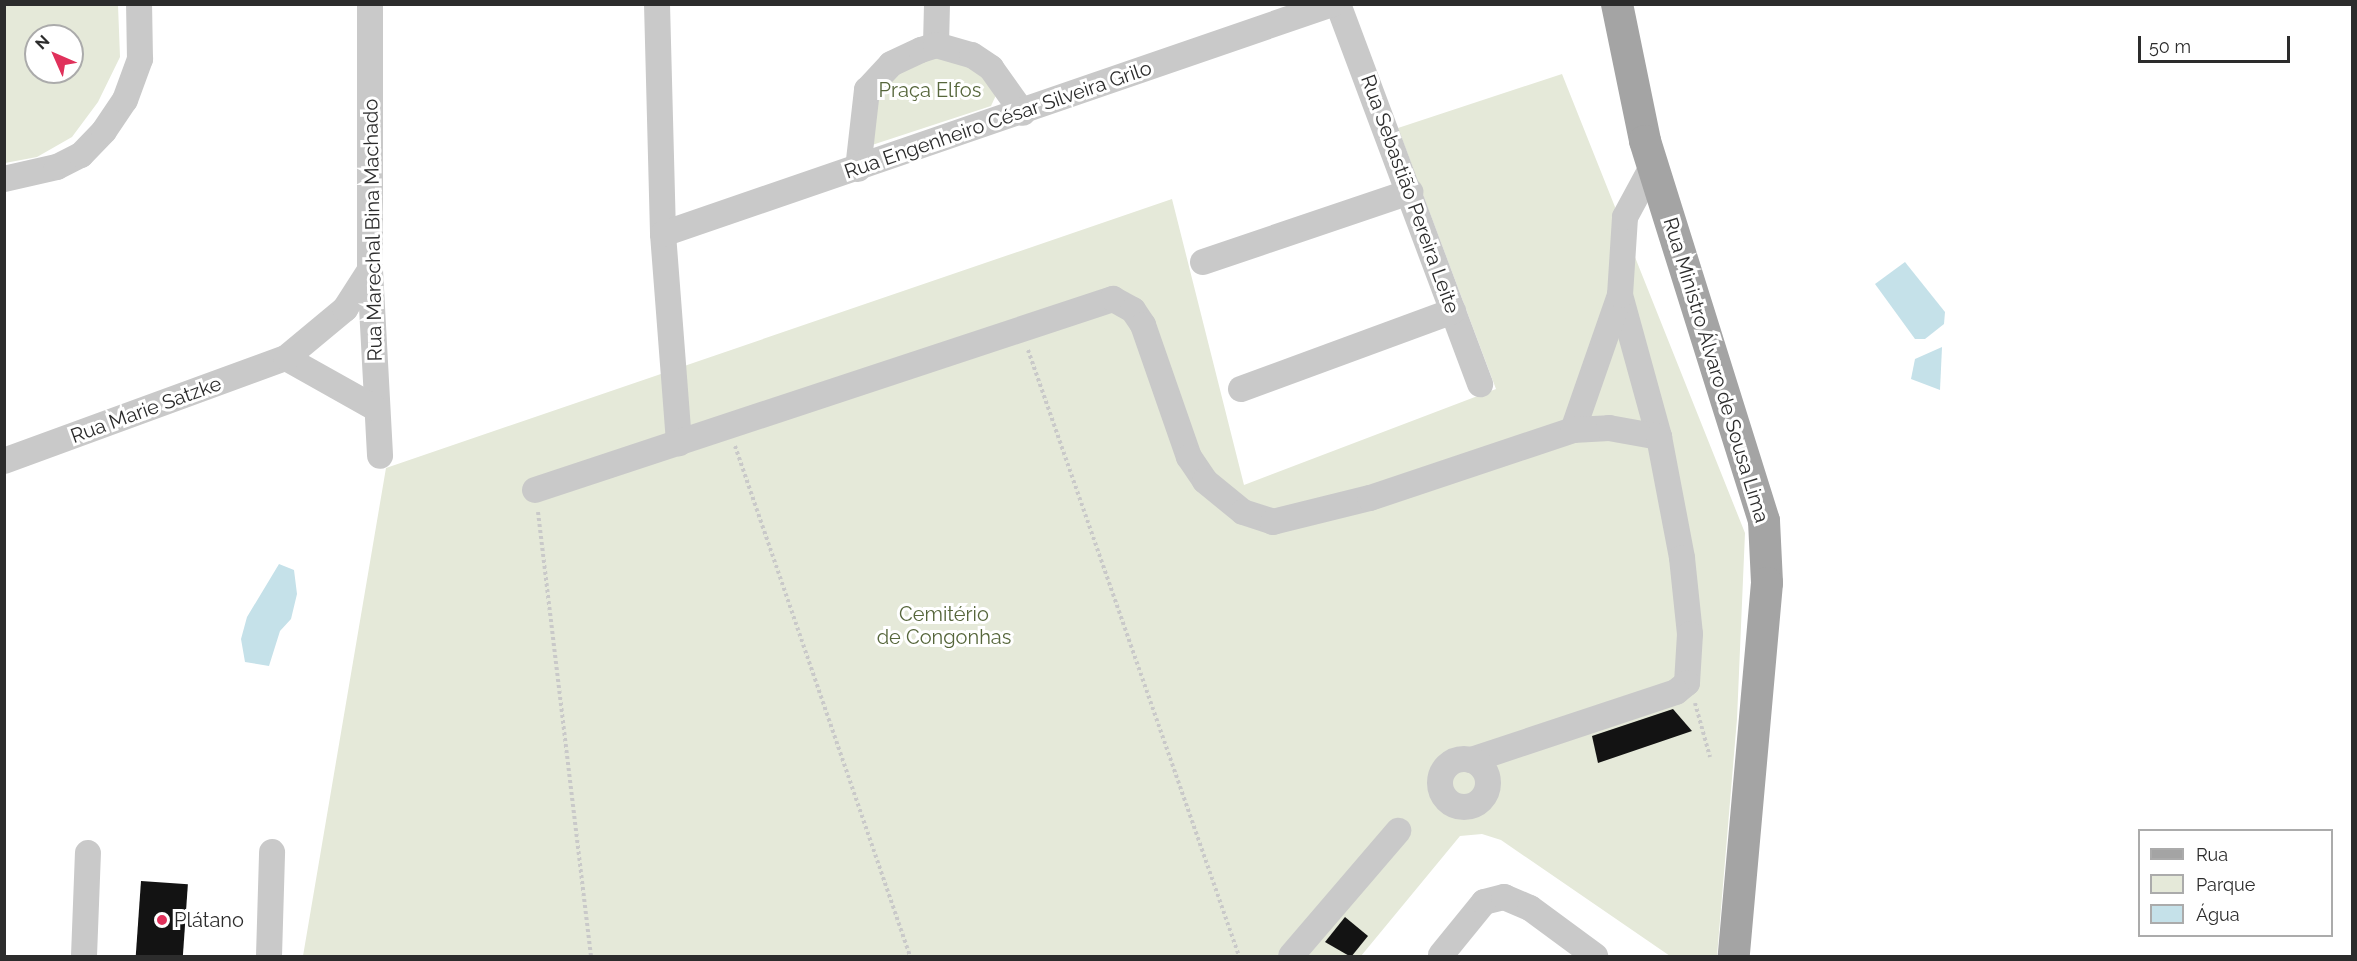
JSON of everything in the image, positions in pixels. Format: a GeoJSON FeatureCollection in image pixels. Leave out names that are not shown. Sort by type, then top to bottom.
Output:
{"type":"FeatureCollection","features":[{"type":"Feature","properties":{"kind":"main road","name":"Rua Ministro Álvaro de Sousa Lima"},"geometry":{"type":"LineString","coordinates":[[1617,4],[1653,165],[1764,521],[1767,583],[1734,957]]}},
{"type":"Feature","properties":{"kind":"street"},"geometry":{"type":"LineString","coordinates":[[4,179],[57,167],[81,155],[104,132],[125,100],[140,59],[140,4]]}},
{"type":"Feature","properties":{"kind":"street","name":"Rua Marechal Bina Machado"},"geometry":{"type":"LineString","coordinates":[[370,4],[370,270],[380,456]]}},
{"type":"Feature","properties":{"kind":"street"},"geometry":{"type":"LineString","coordinates":[[657,4],[663,234],[679,443]]}},
{"type":"Feature","properties":{"kind":"street"},"geometry":{"type":"LineString","coordinates":[[936,4],[936,45]]}},
{"type":"Feature","properties":{"kind":"street","name":"Rua Engenheiro César Silveira Grilo"},"geometry":{"type":"LineString","coordinates":[[663,234],[1023,113],[1332,4]]}},
{"type":"Feature","properties":{"kind":"street","name":"Rua Sebastião Pereira Leite"},"geometry":{"type":"LineString","coordinates":[[1338,4],[1480,384]]}},
{"type":"Feature","properties":{"kind":"street"},"geometry":{"type":"LineString","coordinates":[[858,169],[867,90],[891,64],[936,45],[972,55],[991,68],[1023,113]]}},
{"type":"Feature","properties":{"kind":"street"},"geometry":{"type":"LineString","coordinates":[[1573,430],[1620,295],[1625,217],[1653,165]]}},
{"type":"Feature","properties":{"kind":"street"},"geometry":{"type":"LineString","coordinates":[[1203,262],[1410,192]]}},
{"type":"Feature","properties":{"kind":"street","name":"Rua Marie Satzke"},"geometry":{"type":"LineString","coordinates":[[4,461],[286,358],[345,309],[370,270]]}},
{"type":"Feature","properties":{"kind":"street"},"geometry":{"type":"LineString","coordinates":[[1471,760],[1676,692],[1688,683],[1690,634],[1682,558],[1659,437],[1620,295]]}},
{"type":"Feature","properties":{"kind":"street"},"geometry":{"type":"LineString","coordinates":[[535,490],[1021,329],[1099,300],[1124,302],[1143,325],[1189,457],[1205,481],[1243,512],[1273,522],[1370,498],[1573,430],[1610,428],[1659,437]]}},
{"type":"Feature","properties":{"kind":"street"},"geometry":{"type":"LineString","coordinates":[[1241,389],[1453,311]]}},
{"type":"Feature","properties":{"kind":"street"},"geometry":{"type":"LineString","coordinates":[[286,358],[377,409]]}},
{"type":"Feature","properties":{"kind":"street"},"geometry":{"type":"LineString","coordinates":[[1291,957],[1398,831]]}},
{"type":"Feature","properties":{"kind":"street"},"geometry":{"type":"LineString","coordinates":[[269,957],[272,852]]}},
{"type":"Feature","properties":{"kind":"street"},"geometry":{"type":"LineString","coordinates":[[84,957],[88,853]]}},
{"type":"Feature","properties":{"kind":"street"},"geometry":{"type":"LineString","coordinates":[[1441,955],[1484,902],[1504,897],[1530,908],[1594,957]]}},
{"type":"Feature","properties":{"kind":"path"},"geometry":{"type":"LineString","coordinates":[[1021,329],[1239,957]]}},
{"type":"Feature","properties":{"kind":"path"},"geometry":{"type":"LineString","coordinates":[[728,426],[910,957]]}},
{"type":"Feature","properties":{"kind":"path"},"geometry":{"type":"LineString","coordinates":[[535,490],[591,957]]}},
{"type":"Feature","properties":{"kind":"path"},"geometry":{"type":"LineString","coordinates":[[1701,723],[1710,757]]}},
{"type":"Feature","properties":{"kind":"green space"},"geometry":{"type":"Polygon","coordinates":[[[4,5],[118,5],[120,57],[98,102],[72,137],[37,157],[5,163],[4,5]]]}},
{"type":"Feature","properties":{"kind":"green space","name":"Praça Elfos"},"geometry":{"type":"Polygon","coordinates":[[[928,55],[973,61],[997,93],[991,106],[869,146],[878,85],[928,55]]]}},
{"type":"Feature","properties":{"kind":"green space","name":"Cemitério de Congonhas"},"geometry":{"type":"Polygon","coordinates":[[[1562,74],[1745,533],[1737,719],[1717,956],[1670,956],[1501,840],[1482,834],[1460,836],[1361,956],[303,956],[386,468],[1172,199],[1244,485],[1496,389],[1398,128],[1562,74]]]}},
{"type":"Feature","properties":{"kind":"water"},"geometry":{"type":"Polygon","coordinates":[[[1905,262],[1945,312],[1944,324],[1925,339],[1915,339],[1875,284],[1905,262]]]}},
{"type":"Feature","properties":{"kind":"water"},"geometry":{"type":"Polygon","coordinates":[[[1942,347],[1940,390],[1911,379],[1915,359],[1942,347]]]}},
{"type":"Feature","properties":{"kind":"water"},"geometry":{"type":"Polygon","coordinates":[[[279,564],[294,570],[297,594],[291,619],[280,631],[269,666],[245,662],[241,639],[247,617],[279,564]]]}},
{"type":"Feature","properties":{"kind":"building"},"geometry":{"type":"Polygon","coordinates":[[[1673,709],[1692,731],[1598,763],[1592,736],[1673,709]]]}},
{"type":"Feature","properties":{"kind":"building","name":"Plátano"},"geometry":{"type":"Polygon","coordinates":[[[141,881],[188,884],[183,956],[136,956],[141,881]]]}},
{"type":"Feature","properties":{"kind":"building"},"geometry":{"type":"Polygon","coordinates":[[[1345,917],[1368,936],[1351,957],[1325,942],[1345,917]]]}},
{"type":"Feature","properties":{"kind":"place","name":"Plátano"},"geometry":{"type":"Point","coordinates":[162,920]}}]}
